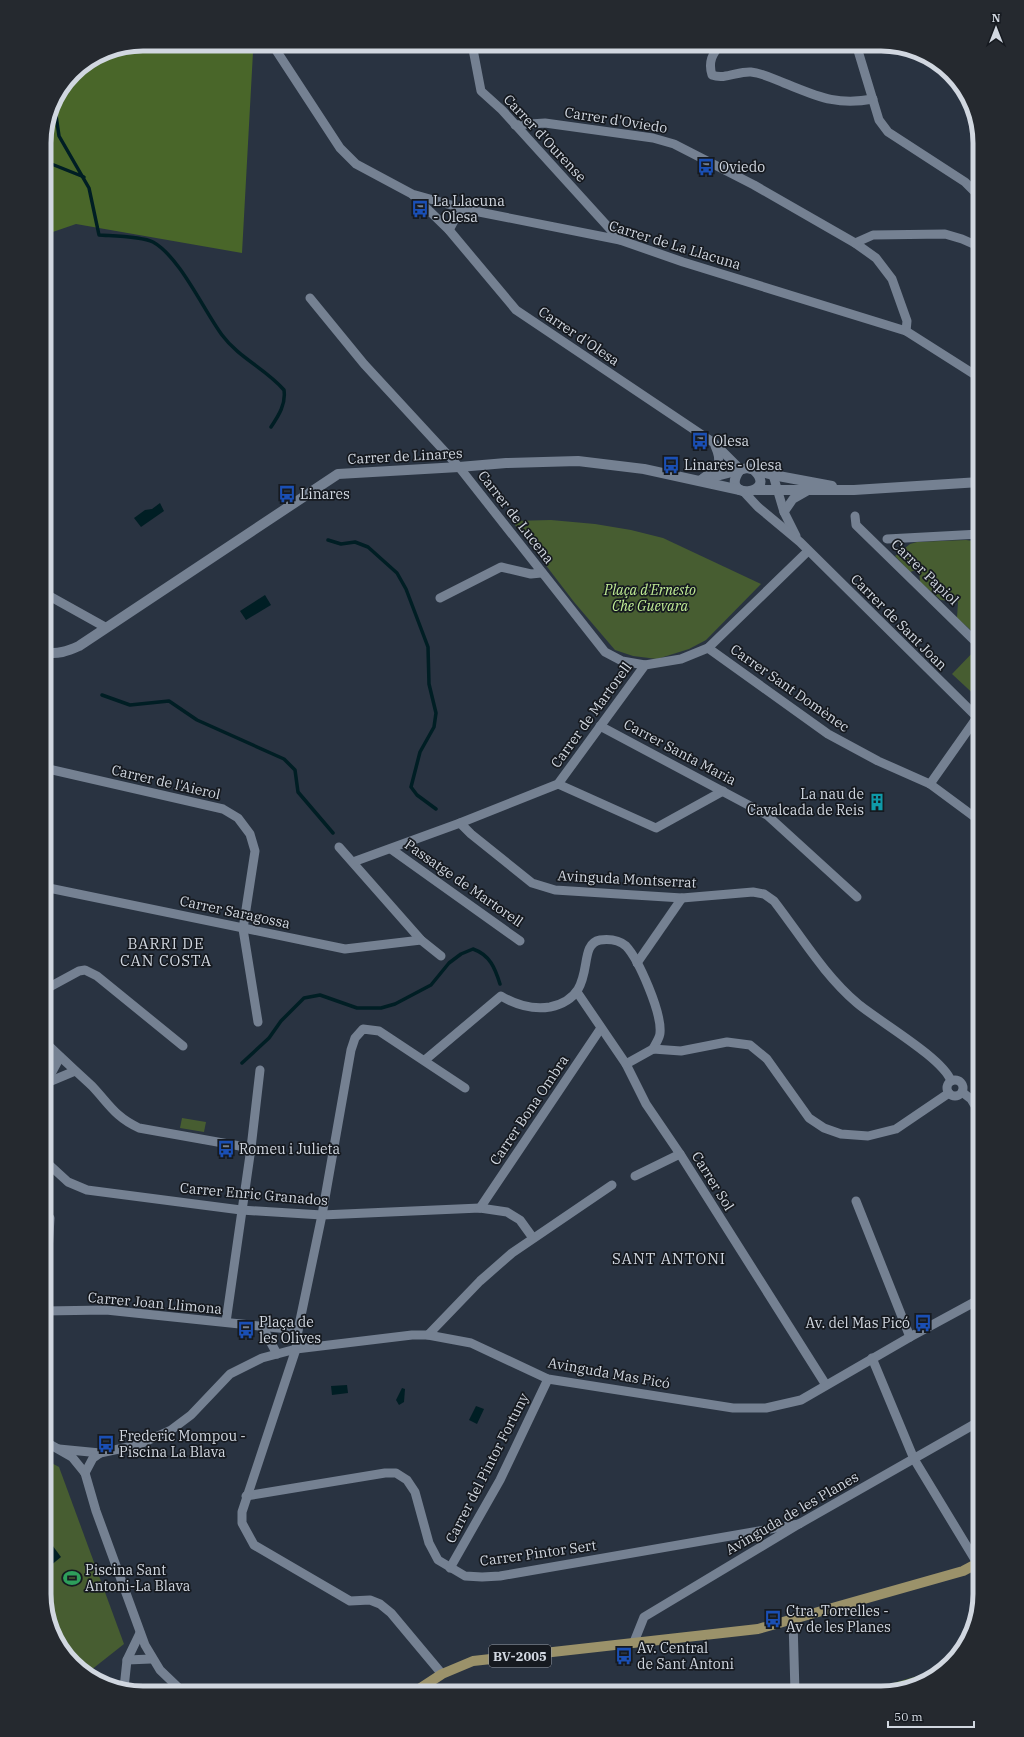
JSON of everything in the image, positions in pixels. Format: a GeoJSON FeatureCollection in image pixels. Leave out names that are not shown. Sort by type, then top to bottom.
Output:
{"type":"FeatureCollection","features":[{"type":"Feature","properties":{"kind":"main road","name":"BV-2005"},"geometry":{"type":"LineString","coordinates":[[424,1686],[442,1674],[473,1661],[634,1642],[746,1631],[793,1620],[922,1581],[963,1571],[973,1565]]}},
{"type":"Feature","properties":{"kind":"street","name":"Carrer de La Llacuna"},"geometry":{"type":"LineString","coordinates":[[277,51],[340,148],[356,164],[412,194],[469,210],[620,240],[683,262],[906,331],[973,374]]}},
{"type":"Feature","properties":{"kind":"street","name":"Carrer d'Ourense"},"geometry":{"type":"LineString","coordinates":[[473,51],[481,91],[515,125],[620,240]]}},
{"type":"Feature","properties":{"kind":"street"},"geometry":{"type":"LineString","coordinates":[[715,51],[711,56],[710,67],[712,75],[718,77],[751,72],[770,77],[828,100],[855,102],[873,99]]}},
{"type":"Feature","properties":{"kind":"street"},"geometry":{"type":"LineString","coordinates":[[858,51],[879,120],[888,132],[965,182],[973,190]]}},
{"type":"Feature","properties":{"kind":"street","name":"Carrer d'Oviedo"},"geometry":{"type":"LineString","coordinates":[[515,125],[545,123],[653,138],[674,144],[754,185],[855,243],[876,258],[892,279],[907,321],[906,331]]}},
{"type":"Feature","properties":{"kind":"street","name":"Carrer d'Olesa"},"geometry":{"type":"LineString","coordinates":[[412,194],[449,230],[516,310],[714,443],[740,471]]}},
{"type":"Feature","properties":{"kind":"street"},"geometry":{"type":"LineString","coordinates":[[449,230],[456,217],[469,210]]}},
{"type":"Feature","properties":{"kind":"street"},"geometry":{"type":"LineString","coordinates":[[855,243],[873,235],[945,234],[973,244]]}},
{"type":"Feature","properties":{"kind":"street","name":"Carrer de Lucena"},"geometry":{"type":"LineString","coordinates":[[310,298],[364,364],[460,467],[541,573],[605,652],[622,661],[645,666]]}},
{"type":"Feature","properties":{"kind":"street"},"geometry":{"type":"LineString","coordinates":[[700,481],[714,471],[718,466],[719,456],[714,443]]}},
{"type":"Feature","properties":{"kind":"street","name":"Carrer de Linares"},"geometry":{"type":"LineString","coordinates":[[51,653],[68,651],[79,646],[105,627],[338,474],[506,463],[578,461],[644,469],[742,491]]}},
{"type":"Feature","properties":{"kind":"street"},"geometry":{"type":"LineString","coordinates":[[854,490],[773,475],[747,468],[740,471],[735,479],[742,491],[854,490],[973,482]]}},
{"type":"Feature","properties":{"kind":"street","name":"Carrer de Linares"},"geometry":{"type":"LineString","coordinates":[[700,481],[740,471]]}},
{"type":"Feature","properties":{"kind":"street"},"geometry":{"type":"LineString","coordinates":[[755,471],[760,480],[756,490]]}},
{"type":"Feature","properties":{"kind":"street","name":"Carrer de Sant Joan"},"geometry":{"type":"LineString","coordinates":[[773,475],[784,512],[800,542]]}},
{"type":"Feature","properties":{"kind":"street","name":"Carrer de Sant Joan"},"geometry":{"type":"LineString","coordinates":[[742,491],[758,507],[800,542],[973,711]]}},
{"type":"Feature","properties":{"kind":"street"},"geometry":{"type":"LineString","coordinates":[[784,512],[793,500],[807,491]]}},
{"type":"Feature","properties":{"kind":"street","name":"Carrer Papiol"},"geometry":{"type":"LineString","coordinates":[[855,516],[856,525],[973,639]]}},
{"type":"Feature","properties":{"kind":"street","name":"Carrer Papiol"},"geometry":{"type":"LineString","coordinates":[[887,539],[973,534]]}},
{"type":"Feature","properties":{"kind":"street","name":"Carrer de Martorell"},"geometry":{"type":"LineString","coordinates":[[353,862],[460,823],[558,784],[645,666],[681,658],[708,648],[808,551]]}},
{"type":"Feature","properties":{"kind":"street"},"geometry":{"type":"LineString","coordinates":[[440,598],[501,567],[531,574],[541,573]]}},
{"type":"Feature","properties":{"kind":"street"},"geometry":{"type":"LineString","coordinates":[[51,597],[105,627]]}},
{"type":"Feature","properties":{"kind":"street","name":"Carrer Sant Domènec"},"geometry":{"type":"LineString","coordinates":[[708,648],[828,734],[878,761],[930,784],[973,816]]}},
{"type":"Feature","properties":{"kind":"street"},"geometry":{"type":"LineString","coordinates":[[930,784],[973,725]]}},
{"type":"Feature","properties":{"kind":"street","name":"Carrer Santa Maria"},"geometry":{"type":"LineString","coordinates":[[600,726],[767,814],[857,897]]}},
{"type":"Feature","properties":{"kind":"street","name":"Carrer de l'Aierol"},"geometry":{"type":"LineString","coordinates":[[51,770],[223,809],[238,818],[250,834],[255,851],[243,929],[258,1022]]}},
{"type":"Feature","properties":{"kind":"street"},"geometry":{"type":"LineString","coordinates":[[558,784],[656,828],[723,791]]}},
{"type":"Feature","properties":{"kind":"street","name":"Avinguda Montserrat"},"geometry":{"type":"LineString","coordinates":[[460,823],[532,883],[555,890],[682,898],[753,892],[764,894],[782,911],[832,979],[858,1003],[927,1055],[946,1072],[951,1081]]}},
{"type":"Feature","properties":{"kind":"street"},"geometry":{"type":"LineString","coordinates":[[339,847],[421,940],[441,956]]}},
{"type":"Feature","properties":{"kind":"street","name":"Passatge de Martorell"},"geometry":{"type":"LineString","coordinates":[[391,849],[520,941]]}},
{"type":"Feature","properties":{"kind":"street","name":"Carrer Saragossa"},"geometry":{"type":"LineString","coordinates":[[51,888],[345,949],[421,940]]}},
{"type":"Feature","properties":{"kind":"street"},"geometry":{"type":"LineString","coordinates":[[637,963],[682,898]]}},
{"type":"Feature","properties":{"kind":"street"},"geometry":{"type":"LineString","coordinates":[[425,1060],[501,996],[517,1005],[539,1009],[562,1004],[577,992],[585,974],[586,957],[590,948],[598,941],[611,939],[625,945],[637,963],[658,1012],[661,1034],[653,1049],[626,1064]]}},
{"type":"Feature","properties":{"kind":"street"},"geometry":{"type":"LineString","coordinates":[[51,986],[79,971],[85,970],[97,976],[183,1046]]}},
{"type":"Feature","properties":{"kind":"street","name":"Carrer Sol"},"geometry":{"type":"LineString","coordinates":[[577,992],[626,1064],[646,1104],[680,1154],[826,1385]]}},
{"type":"Feature","properties":{"kind":"street","name":"Carrer Bona Ombra"},"geometry":{"type":"LineString","coordinates":[[480,1208],[601,1028]]}},
{"type":"Feature","properties":{"kind":"street"},"geometry":{"type":"LineString","coordinates":[[442,1674],[392,1613],[380,1604],[370,1600],[350,1602],[254,1545],[242,1523],[246,1496],[296,1349],[298,1330],[322,1215],[351,1050],[355,1038],[363,1029],[379,1031],[425,1060],[464,1088]]}},
{"type":"Feature","properties":{"kind":"street"},"geometry":{"type":"LineString","coordinates":[[653,1049],[681,1051],[727,1042],[750,1045],[767,1058],[809,1118],[824,1128],[841,1134],[868,1136],[896,1129],[949,1092]]}},
{"type":"Feature","properties":{"kind":"street"},"geometry":{"type":"LineString","coordinates":[[51,1048],[93,1087],[120,1118],[139,1128],[251,1148]]}},
{"type":"Feature","properties":{"kind":"street"},"geometry":{"type":"LineString","coordinates":[[51,1055],[60,1057]]}},
{"type":"Feature","properties":{"kind":"street"},"geometry":{"type":"LineString","coordinates":[[51,1073],[60,1057]]}},
{"type":"Feature","properties":{"kind":"street"},"geometry":{"type":"LineString","coordinates":[[226,1322],[251,1148],[260,1070]]}},
{"type":"Feature","properties":{"kind":"street"},"geometry":{"type":"LineString","coordinates":[[51,1080],[76,1071]]}},
{"type":"Feature","properties":{"kind":"street"},"geometry":{"type":"LineString","coordinates":[[949,1092],[948,1085],[951,1081],[956,1080],[960,1082],[963,1087],[962,1092]]}},
{"type":"Feature","properties":{"kind":"street"},"geometry":{"type":"LineString","coordinates":[[949,1092],[956,1096],[962,1092]]}},
{"type":"Feature","properties":{"kind":"street"},"geometry":{"type":"LineString","coordinates":[[962,1092],[973,1103]]}},
{"type":"Feature","properties":{"kind":"street"},"geometry":{"type":"LineString","coordinates":[[635,1176],[680,1154]]}},
{"type":"Feature","properties":{"kind":"street","name":"Carrer Enric Granados"},"geometry":{"type":"LineString","coordinates":[[51,1166],[68,1182],[87,1190],[241,1210],[322,1215],[480,1208],[507,1212],[520,1220],[533,1238]]}},
{"type":"Feature","properties":{"kind":"street"},"geometry":{"type":"LineString","coordinates":[[428,1335],[480,1281],[533,1238],[612,1185]]}},
{"type":"Feature","properties":{"kind":"street"},"geometry":{"type":"LineString","coordinates":[[856,1200],[910,1337]]}},
{"type":"Feature","properties":{"kind":"street","name":"Avinguda Mas Picó"},"geometry":{"type":"LineString","coordinates":[[59,1448],[100,1453],[138,1445],[170,1430],[191,1415],[230,1374],[262,1358],[296,1349],[412,1335],[428,1335],[471,1343],[548,1379],[733,1408],[766,1408],[801,1400],[910,1337],[973,1306]]}},
{"type":"Feature","properties":{"kind":"street","name":"Carrer Joan Llimona"},"geometry":{"type":"LineString","coordinates":[[51,1314],[106,1310],[226,1322],[263,1328],[298,1330]]}},
{"type":"Feature","properties":{"kind":"street"},"geometry":{"type":"LineString","coordinates":[[263,1328],[277,1354]]}},
{"type":"Feature","properties":{"kind":"street"},"geometry":{"type":"LineString","coordinates":[[872,1358],[914,1459],[973,1552]]}},
{"type":"Feature","properties":{"kind":"street","name":"Carrer del Pintor Fortuny"},"geometry":{"type":"LineString","coordinates":[[450,1568],[500,1480],[548,1379]]}},
{"type":"Feature","properties":{"kind":"street","name":"Avinguda de les Planes"},"geometry":{"type":"LineString","coordinates":[[634,1642],[644,1617],[799,1524],[973,1425]]}},
{"type":"Feature","properties":{"kind":"street","name":"Avinguda Mas Picó"},"geometry":{"type":"LineString","coordinates":[[51,1444],[72,1457],[85,1473]]}},
{"type":"Feature","properties":{"kind":"street"},"geometry":{"type":"LineString","coordinates":[[100,1453],[92,1458],[85,1473],[96,1511],[140,1633],[151,1659],[177,1686]]}},
{"type":"Feature","properties":{"kind":"street","name":"Carrer Pintor Sert"},"geometry":{"type":"LineString","coordinates":[[246,1496],[385,1473],[396,1473],[406,1480],[415,1492],[429,1543],[438,1560],[465,1576],[482,1577],[500,1576],[799,1524]]}},
{"type":"Feature","properties":{"kind":"street"},"geometry":{"type":"LineString","coordinates":[[793,1620],[795,1686]]}},
{"type":"Feature","properties":{"kind":"street"},"geometry":{"type":"LineString","coordinates":[[124,1684],[127,1660],[140,1633]]}},
{"type":"Feature","properties":{"kind":"street"},"geometry":{"type":"LineString","coordinates":[[127,1660],[151,1659]]}},
{"type":"Feature","properties":{"kind":"green space"},"geometry":{"type":"Polygon","coordinates":[[[137,51],[253,52],[242,253],[76,224],[51,233],[51,137],[54,119],[58,108],[70,87],[82,74],[97,63],[108,58],[137,51]]]}},
{"type":"Feature","properties":{"kind":"green space","name":"Plaça d'Ernesto Che Guevara"},"geometry":{"type":"Polygon","coordinates":[[[551,520],[595,524],[631,530],[663,538],[761,584],[706,640],[689,649],[657,659],[633,656],[615,650],[574,602],[512,521],[551,520]]]}},
{"type":"Feature","properties":{"kind":"green space"},"geometry":{"type":"Polygon","coordinates":[[[973,541],[973,632],[957,618],[958,602],[941,600],[920,582],[919,569],[910,572],[895,556],[910,544],[917,542],[973,541]]]}},
{"type":"Feature","properties":{"kind":"green space"},"geometry":{"type":"Polygon","coordinates":[[[973,652],[973,694],[952,674],[973,652]]]}},
{"type":"Feature","properties":{"kind":"green space"},"geometry":{"type":"Polygon","coordinates":[[[182,1118],[206,1122],[204,1132],[180,1128],[182,1118]]]}},
{"type":"Feature","properties":{"kind":"green space","name":"Piscina Sant Antoni-La Blava"},"geometry":{"type":"Polygon","coordinates":[[[51,1463],[59,1467],[124,1644],[92,1670],[74,1655],[58,1629],[54,1618],[51,1594],[51,1463]]]}},
{"type":"Feature","properties":{"kind":"green space"},"geometry":{"type":"Polygon","coordinates":[[[926,1674],[905,1683],[893,1685],[875,1686],[886,1685],[926,1674]]]}},
{"type":"Feature","properties":{"kind":"shaded area"},"geometry":{"type":"Polygon","coordinates":[[[160,503],[164,511],[141,527],[134,518],[145,510],[152,509],[160,503]]]}},
{"type":"Feature","properties":{"kind":"shaded area"},"geometry":{"type":"Polygon","coordinates":[[[265,595],[271,605],[246,620],[240,611],[265,595]]]}},
{"type":"Feature","properties":{"kind":"shaded area"},"geometry":{"type":"Polygon","coordinates":[[[347,1385],[348,1393],[332,1395],[331,1386],[347,1385]]]}},
{"type":"Feature","properties":{"kind":"shaded area"},"geometry":{"type":"Polygon","coordinates":[[[402,1388],[405,1389],[404,1402],[399,1405],[396,1400],[402,1388]]]}},
{"type":"Feature","properties":{"kind":"shaded area"},"geometry":{"type":"Polygon","coordinates":[[[476,1406],[484,1409],[477,1424],[469,1420],[476,1406]]]}},
{"type":"Feature","properties":{"kind":"shaded area"},"geometry":{"type":"Polygon","coordinates":[[[51,1543],[61,1557],[51,1565],[51,1543]]]}},
{"type":"Feature","properties":{"kind":"waterway"},"geometry":{"type":"LineString","coordinates":[[56,114],[59,136],[89,188],[99,235],[148,240],[163,249],[173,259],[222,335],[236,350],[284,390],[283,405],[271,427]]}},
{"type":"Feature","properties":{"kind":"waterway"},"geometry":{"type":"LineString","coordinates":[[51,164],[84,177]]}},
{"type":"Feature","properties":{"kind":"waterway"},"geometry":{"type":"LineString","coordinates":[[328,540],[341,544],[355,542],[368,547],[397,573],[406,589],[428,647],[429,684],[436,713],[434,727],[420,752],[411,787],[417,795],[436,809]]}},
{"type":"Feature","properties":{"kind":"waterway"},"geometry":{"type":"LineString","coordinates":[[102,695],[130,705],[169,701],[197,720],[284,759],[295,770],[298,792],[333,833]]}},
{"type":"Feature","properties":{"kind":"waterway"},"geometry":{"type":"LineString","coordinates":[[242,1063],[269,1038],[281,1021],[304,998],[320,995],[357,1008],[381,1008],[395,1004],[431,985],[449,963],[461,954],[473,949],[488,958],[500,984]]}},
{"type":"Feature","properties":{"kind":"place","name":"Oviedo"},"geometry":{"type":"Point","coordinates":[706,167]}},
{"type":"Feature","properties":{"kind":"place","name":"La Llacuna - Olesa"},"geometry":{"type":"Point","coordinates":[420,209]}},
{"type":"Feature","properties":{"kind":"place","name":"Olesa"},"geometry":{"type":"Point","coordinates":[700,441]}},
{"type":"Feature","properties":{"kind":"place","name":"Linares - Olesa"},"geometry":{"type":"Point","coordinates":[671,465]}},
{"type":"Feature","properties":{"kind":"place","name":"Linares"},"geometry":{"type":"Point","coordinates":[287,494]}},
{"type":"Feature","properties":{"kind":"place","name":"La nau de Cavalcada de Reis"},"geometry":{"type":"Point","coordinates":[877,802]}},
{"type":"Feature","properties":{"kind":"place","name":"Romeu i Julieta"},"geometry":{"type":"Point","coordinates":[226,1149]}},
{"type":"Feature","properties":{"kind":"place","name":"Av. del Mas Picó"},"geometry":{"type":"Point","coordinates":[923,1323]}},
{"type":"Feature","properties":{"kind":"place","name":"Plaça de les Olives"},"geometry":{"type":"Point","coordinates":[246,1330]}},
{"type":"Feature","properties":{"kind":"place","name":"Frederic Mompou - Piscina La Blava"},"geometry":{"type":"Point","coordinates":[106,1444]}},
{"type":"Feature","properties":{"kind":"place","name":"Piscina Sant Antoni-La Blava"},"geometry":{"type":"Point","coordinates":[72,1578]}},
{"type":"Feature","properties":{"kind":"place","name":"Ctra. Torrelles - Av de les Planes"},"geometry":{"type":"Point","coordinates":[773,1619]}},
{"type":"Feature","properties":{"kind":"place","name":"Av. Central de Sant Antoni"},"geometry":{"type":"Point","coordinates":[624,1656]}},
{"type":"Feature","properties":{"kind":"district","name":"BARRI DE CAN COSTA"},"geometry":{"type":"Point","coordinates":[166,952]}},
{"type":"Feature","properties":{"kind":"district","name":"SANT ANTONI"},"geometry":{"type":"Point","coordinates":[669,1258]}}]}
